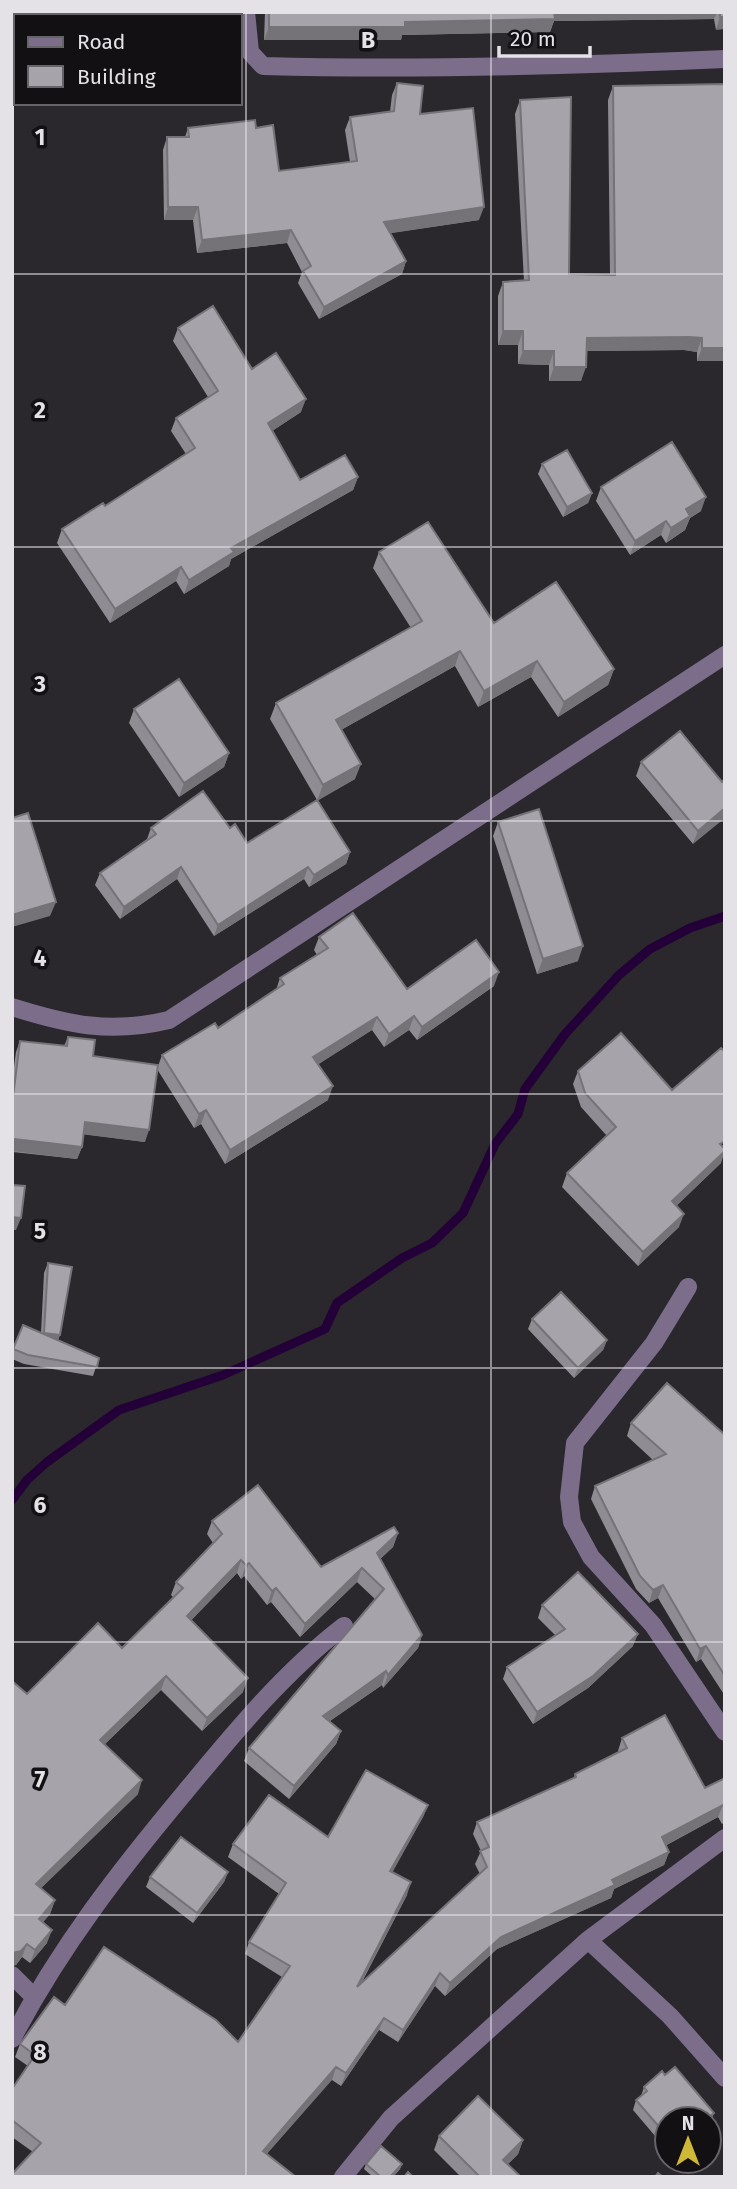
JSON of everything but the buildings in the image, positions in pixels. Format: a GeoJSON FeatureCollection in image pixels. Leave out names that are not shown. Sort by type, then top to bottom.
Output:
{"type":"FeatureCollection","features":[{"type":"Feature","properties":{"kind":"street"},"geometry":{"type":"LineString","coordinates":[[246,12],[250,52],[263,66],[363,69],[725,59]]}},
{"type":"Feature","properties":{"kind":"street"},"geometry":{"type":"LineString","coordinates":[[12,1007],[53,1020],[90,1027],[134,1028],[169,1020],[725,655]]}},
{"type":"Feature","properties":{"kind":"street"},"geometry":{"type":"LineString","coordinates":[[688,1287],[654,1343],[575,1443],[569,1497],[572,1522],[591,1558],[653,1625],[725,1732]]}},
{"type":"Feature","properties":{"kind":"street"},"geometry":{"type":"LineString","coordinates":[[12,2039],[34,1997],[103,1891],[215,1756],[303,1662],[345,1626]]}},
{"type":"Feature","properties":{"kind":"street"},"geometry":{"type":"LineString","coordinates":[[342,2177],[391,2118],[587,1940],[725,1838]]}},
{"type":"Feature","properties":{"kind":"street"},"geometry":{"type":"LineString","coordinates":[[587,1940],[670,2016],[725,2078]]}},
{"type":"Feature","properties":{"kind":"street"},"geometry":{"type":"LineString","coordinates":[[12,1975],[34,1997]]}},
{"type":"Feature","properties":{"kind":"waterway"},"geometry":{"type":"LineString","coordinates":[[12,1500],[27,1480],[47,1462],[119,1410],[223,1375],[325,1329],[337,1303],[402,1258],[432,1243],[463,1213],[495,1144],[518,1114],[525,1089],[565,1034],[619,975],[650,949],[690,928],[725,916]]}}]}
